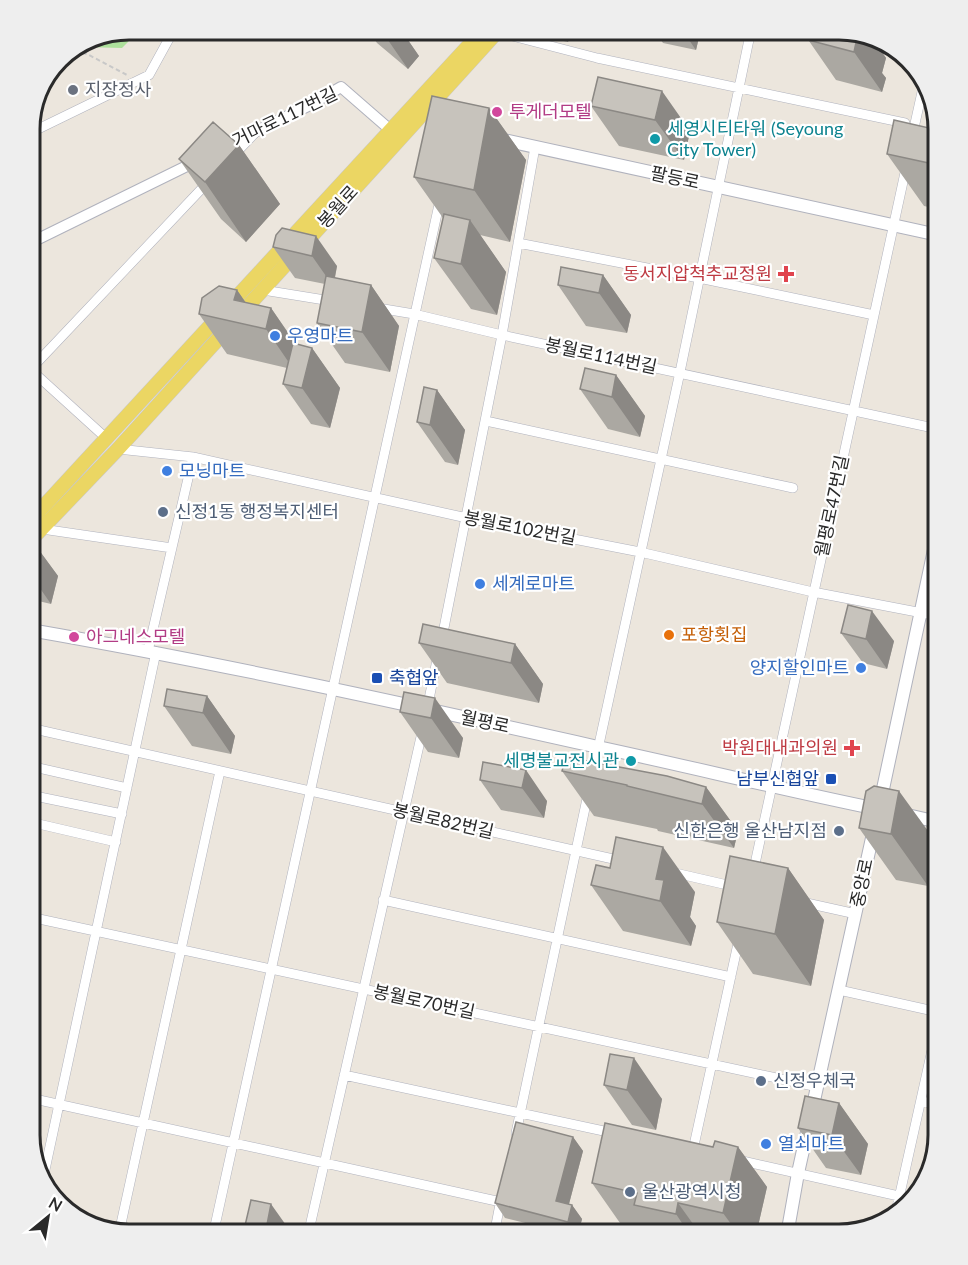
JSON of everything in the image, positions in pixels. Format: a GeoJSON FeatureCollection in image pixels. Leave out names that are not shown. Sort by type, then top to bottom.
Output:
{"type":"FeatureCollection","features":[{"type":"Feature","properties":{"kind":"main road"},"geometry":{"type":"LineString","coordinates":[[41,519],[106,438],[484,40]]}},
{"type":"Feature","properties":{"kind":"main road","name":"봉월로"},"geometry":{"type":"LineString","coordinates":[[41,521],[118,449],[263,290],[395,134],[417,126],[485,40]]}},
{"type":"Feature","properties":{"kind":"main road","name":"팔등로"},"geometry":{"type":"LineString","coordinates":[[490,137],[928,233]]}},
{"type":"Feature","properties":{"kind":"main road"},"geometry":{"type":"LineString","coordinates":[[134,408],[118,429],[117,438],[126,436],[146,418]]}},
{"type":"Feature","properties":{"kind":"main road","name":"중앙로"},"geometry":{"type":"LineString","coordinates":[[789,1224],[798,1173],[928,579]]}},
{"type":"Feature","properties":{"kind":"main road","name":"월평로"},"geometry":{"type":"LineString","coordinates":[[40,632],[152,652],[333,690],[928,820]]}},
{"type":"Feature","properties":{"kind":"street"},"geometry":{"type":"LineString","coordinates":[[41,129],[149,75],[168,40]]}},
{"type":"Feature","properties":{"kind":"street"},"geometry":{"type":"LineString","coordinates":[[530,41],[597,58],[915,126]]}},
{"type":"Feature","properties":{"kind":"street"},"geometry":{"type":"LineString","coordinates":[[513,1146],[680,372],[749,41]]}},
{"type":"Feature","properties":{"kind":"street","name":"거마로117번길"},"geometry":{"type":"LineString","coordinates":[[41,238],[258,131],[341,87],[395,134]]}},
{"type":"Feature","properties":{"kind":"street"},"geometry":{"type":"LineString","coordinates":[[910,148],[921,96]]}},
{"type":"Feature","properties":{"kind":"street"},"geometry":{"type":"LineString","coordinates":[[225,165],[258,131]]}},
{"type":"Feature","properties":{"kind":"street"},"geometry":{"type":"LineString","coordinates":[[310,1224],[427,710],[486,421],[535,147]]}},
{"type":"Feature","properties":{"kind":"street","name":"월평로47번길"},"geometry":{"type":"LineString","coordinates":[[752,879],[908,159]]}},
{"type":"Feature","properties":{"kind":"street"},"geometry":{"type":"LineString","coordinates":[[41,359],[217,173]]}},
{"type":"Feature","properties":{"kind":"street"},"geometry":{"type":"LineString","coordinates":[[215,1224],[443,187]]}},
{"type":"Feature","properties":{"kind":"street"},"geometry":{"type":"LineString","coordinates":[[518,243],[874,315]]}},
{"type":"Feature","properties":{"kind":"street"},"geometry":{"type":"LineString","coordinates":[[263,290],[344,303]]}},
{"type":"Feature","properties":{"kind":"street","name":"봉월로114번길"},"geometry":{"type":"LineString","coordinates":[[368,306],[414,314],[928,427]]}},
{"type":"Feature","properties":{"kind":"street"},"geometry":{"type":"LineString","coordinates":[[41,380],[106,438]]}},
{"type":"Feature","properties":{"kind":"street"},"geometry":{"type":"LineString","coordinates":[[486,421],[793,488]]}},
{"type":"Feature","properties":{"kind":"street","name":"봉월로102번길"},"geometry":{"type":"LineString","coordinates":[[118,449],[193,457],[467,518],[640,552],[813,592],[928,614]]}},
{"type":"Feature","properties":{"kind":"street"},"geometry":{"type":"LineString","coordinates":[[46,1166],[135,752],[172,548],[193,457]]}},
{"type":"Feature","properties":{"kind":"street"},"geometry":{"type":"LineString","coordinates":[[41,526],[172,548]]}},
{"type":"Feature","properties":{"kind":"street","name":"봉월로82번길"},"geometry":{"type":"LineString","coordinates":[[40,730],[634,864]]}},
{"type":"Feature","properties":{"kind":"street"},"geometry":{"type":"LineString","coordinates":[[40,768],[127,788]]}},
{"type":"Feature","properties":{"kind":"street"},"geometry":{"type":"LineString","coordinates":[[121,1224],[220,771]]}},
{"type":"Feature","properties":{"kind":"street"},"geometry":{"type":"LineString","coordinates":[[40,797],[122,814]]}},
{"type":"Feature","properties":{"kind":"street"},"geometry":{"type":"LineString","coordinates":[[40,824],[116,842]]}},
{"type":"Feature","properties":{"kind":"street"},"geometry":{"type":"LineString","coordinates":[[657,869],[749,890]]}},
{"type":"Feature","properties":{"kind":"street"},"geometry":{"type":"LineString","coordinates":[[384,900],[731,977]]}},
{"type":"Feature","properties":{"kind":"street"},"geometry":{"type":"LineString","coordinates":[[792,900],[856,914]]}},
{"type":"Feature","properties":{"kind":"street","name":"봉월로70번길"},"geometry":{"type":"LineString","coordinates":[[40,919],[818,1088]]}},
{"type":"Feature","properties":{"kind":"street"},"geometry":{"type":"LineString","coordinates":[[693,1150],[740,934]]}},
{"type":"Feature","properties":{"kind":"street"},"geometry":{"type":"LineString","coordinates":[[839,990],[928,1010]]}},
{"type":"Feature","properties":{"kind":"street"},"geometry":{"type":"LineString","coordinates":[[899,1201],[928,1069]]}},
{"type":"Feature","properties":{"kind":"street"},"geometry":{"type":"LineString","coordinates":[[344,1075],[624,1135]]}},
{"type":"Feature","properties":{"kind":"street"},"geometry":{"type":"LineString","coordinates":[[40,1100],[501,1202]]}},
{"type":"Feature","properties":{"kind":"street"},"geometry":{"type":"LineString","coordinates":[[921,1101],[928,1103]]}},
{"type":"Feature","properties":{"kind":"street"},"geometry":{"type":"LineString","coordinates":[[682,1148],[705,1153]]}},
{"type":"Feature","properties":{"kind":"street"},"geometry":{"type":"LineString","coordinates":[[728,1158],[903,1198]]}},
{"type":"Feature","properties":{"kind":"street"},"geometry":{"type":"LineString","coordinates":[[496,1224],[503,1191]]}},
{"type":"Feature","properties":{"kind":"path"},"geometry":{"type":"LineString","coordinates":[[84,53],[123,74],[144,78]]}},
{"type":"Feature","properties":{"kind":"green space"},"geometry":{"type":"Polygon","coordinates":[[[130,40],[122,48],[94,47],[130,40]]]}},
{"type":"Feature","properties":{"kind":"building"},"geometry":{"type":"Polygon","coordinates":[[[812,41],[856,42],[854,52],[812,41]]]}},
{"type":"Feature","properties":{"kind":"building"},"geometry":{"type":"Polygon","coordinates":[[[598,77],[662,91],[655,120],[591,106],[598,77]]]}},
{"type":"Feature","properties":{"kind":"building"},"geometry":{"type":"Polygon","coordinates":[[[432,96],[489,108],[474,190],[414,177],[432,96]]]}},
{"type":"Feature","properties":{"kind":"building"},"geometry":{"type":"Polygon","coordinates":[[[894,120],[928,128],[928,163],[887,154],[894,120]]]}},
{"type":"Feature","properties":{"kind":"building"},"geometry":{"type":"Polygon","coordinates":[[[213,122],[239,145],[205,182],[179,159],[213,122]]]}},
{"type":"Feature","properties":{"kind":"building"},"geometry":{"type":"Polygon","coordinates":[[[444,214],[470,220],[461,264],[434,258],[444,214]]]}},
{"type":"Feature","properties":{"kind":"building"},"geometry":{"type":"Polygon","coordinates":[[[282,228],[316,236],[312,256],[273,247],[276,235],[282,228]]]}},
{"type":"Feature","properties":{"kind":"building"},"geometry":{"type":"Polygon","coordinates":[[[561,267],[603,275],[599,293],[558,285],[561,267]]]}},
{"type":"Feature","properties":{"kind":"building"},"geometry":{"type":"Polygon","coordinates":[[[326,276],[371,285],[362,332],[317,323],[326,276]]]}},
{"type":"Feature","properties":{"kind":"building"},"geometry":{"type":"Polygon","coordinates":[[[219,286],[237,290],[234,300],[271,308],[266,329],[199,314],[202,298],[219,286]]]}},
{"type":"Feature","properties":{"kind":"building"},"geometry":{"type":"Polygon","coordinates":[[[293,343],[312,348],[302,388],[283,384],[293,343]]]}},
{"type":"Feature","properties":{"kind":"building"},"geometry":{"type":"Polygon","coordinates":[[[585,368],[616,375],[612,397],[580,389],[585,368]]]}},
{"type":"Feature","properties":{"kind":"building"},"geometry":{"type":"Polygon","coordinates":[[[424,387],[437,390],[430,425],[417,422],[424,387]]]}},
{"type":"Feature","properties":{"kind":"building"},"geometry":{"type":"Polygon","coordinates":[[[848,605],[872,611],[866,639],[841,633],[848,605]]]}},
{"type":"Feature","properties":{"kind":"building"},"geometry":{"type":"Polygon","coordinates":[[[423,624],[515,644],[511,663],[419,643],[423,624]]]}},
{"type":"Feature","properties":{"kind":"building"},"geometry":{"type":"Polygon","coordinates":[[[167,689],[207,696],[203,713],[164,706],[167,689]]]}},
{"type":"Feature","properties":{"kind":"building"},"geometry":{"type":"Polygon","coordinates":[[[404,692],[435,698],[431,718],[400,712],[404,692]]]}},
{"type":"Feature","properties":{"kind":"building"},"geometry":{"type":"Polygon","coordinates":[[[566,757],[667,776],[706,787],[702,804],[562,771],[566,757]]]}},
{"type":"Feature","properties":{"kind":"building"},"geometry":{"type":"Polygon","coordinates":[[[483,762],[526,770],[522,788],[480,780],[483,762]]]}},
{"type":"Feature","properties":{"kind":"building"},"geometry":{"type":"Polygon","coordinates":[[[874,786],[899,791],[891,834],[859,828],[866,791],[874,786]]]}},
{"type":"Feature","properties":{"kind":"building"},"geometry":{"type":"Polygon","coordinates":[[[616,837],[663,847],[656,879],[664,880],[660,901],[591,885],[596,865],[610,868],[616,837]]]}},
{"type":"Feature","properties":{"kind":"building"},"geometry":{"type":"Polygon","coordinates":[[[730,856],[788,868],[775,934],[717,922],[730,856]]]}},
{"type":"Feature","properties":{"kind":"building"},"geometry":{"type":"Polygon","coordinates":[[[610,1054],[634,1058],[627,1090],[604,1085],[610,1054]]]}},
{"type":"Feature","properties":{"kind":"building"},"geometry":{"type":"Polygon","coordinates":[[[805,1096],[839,1103],[832,1135],[798,1128],[805,1096]]]}},
{"type":"Feature","properties":{"kind":"building"},"geometry":{"type":"Polygon","coordinates":[[[516,1122],[573,1137],[556,1201],[572,1205],[568,1222],[495,1203],[516,1122]]]}},
{"type":"Feature","properties":{"kind":"building"},"geometry":{"type":"Polygon","coordinates":[[[605,1123],[713,1147],[715,1141],[738,1147],[723,1213],[678,1203],[676,1214],[634,1205],[637,1193],[592,1183],[605,1123]]]}},
{"type":"Feature","properties":{"kind":"building"},"geometry":{"type":"Polygon","coordinates":[[[251,1200],[271,1204],[267,1224],[245,1224],[251,1200]]]}},
{"type":"Feature","properties":{"kind":"place","name":"지장정사"},"geometry":{"type":"Point","coordinates":[73,90]}},
{"type":"Feature","properties":{"kind":"place","name":"투게더모텔"},"geometry":{"type":"Point","coordinates":[497,112]}},
{"type":"Feature","properties":{"kind":"place","name":"세영시티타워 (Seyoung City Tower)"},"geometry":{"type":"Point","coordinates":[655,139]}},
{"type":"Feature","properties":{"kind":"place","name":"동서지압척추교정원"},"geometry":{"type":"Point","coordinates":[786,274]}},
{"type":"Feature","properties":{"kind":"place","name":"우영마트"},"geometry":{"type":"Point","coordinates":[275,336]}},
{"type":"Feature","properties":{"kind":"place","name":"모닝마트"},"geometry":{"type":"Point","coordinates":[167,471]}},
{"type":"Feature","properties":{"kind":"place","name":"신정1동 행정복지센터"},"geometry":{"type":"Point","coordinates":[163,512]}},
{"type":"Feature","properties":{"kind":"place","name":"세계로마트"},"geometry":{"type":"Point","coordinates":[480,584]}},
{"type":"Feature","properties":{"kind":"place","name":"포항횟집"},"geometry":{"type":"Point","coordinates":[669,635]}},
{"type":"Feature","properties":{"kind":"place","name":"아그네스모텔"},"geometry":{"type":"Point","coordinates":[74,637]}},
{"type":"Feature","properties":{"kind":"place","name":"양지할인마트"},"geometry":{"type":"Point","coordinates":[861,668]}},
{"type":"Feature","properties":{"kind":"place","name":"축협앞"},"geometry":{"type":"Point","coordinates":[377,678]}},
{"type":"Feature","properties":{"kind":"place","name":"박원대내과의원"},"geometry":{"type":"Point","coordinates":[852,748]}},
{"type":"Feature","properties":{"kind":"place","name":"세명불교전시관"},"geometry":{"type":"Point","coordinates":[631,761]}},
{"type":"Feature","properties":{"kind":"place","name":"남부신협앞"},"geometry":{"type":"Point","coordinates":[831,779]}},
{"type":"Feature","properties":{"kind":"place","name":"신한은행 울산남지점"},"geometry":{"type":"Point","coordinates":[839,831]}},
{"type":"Feature","properties":{"kind":"place","name":"신정우체국"},"geometry":{"type":"Point","coordinates":[761,1081]}},
{"type":"Feature","properties":{"kind":"place","name":"열쇠마트"},"geometry":{"type":"Point","coordinates":[766,1144]}},
{"type":"Feature","properties":{"kind":"place","name":"울산광역시청"},"geometry":{"type":"Point","coordinates":[630,1192]}}]}
